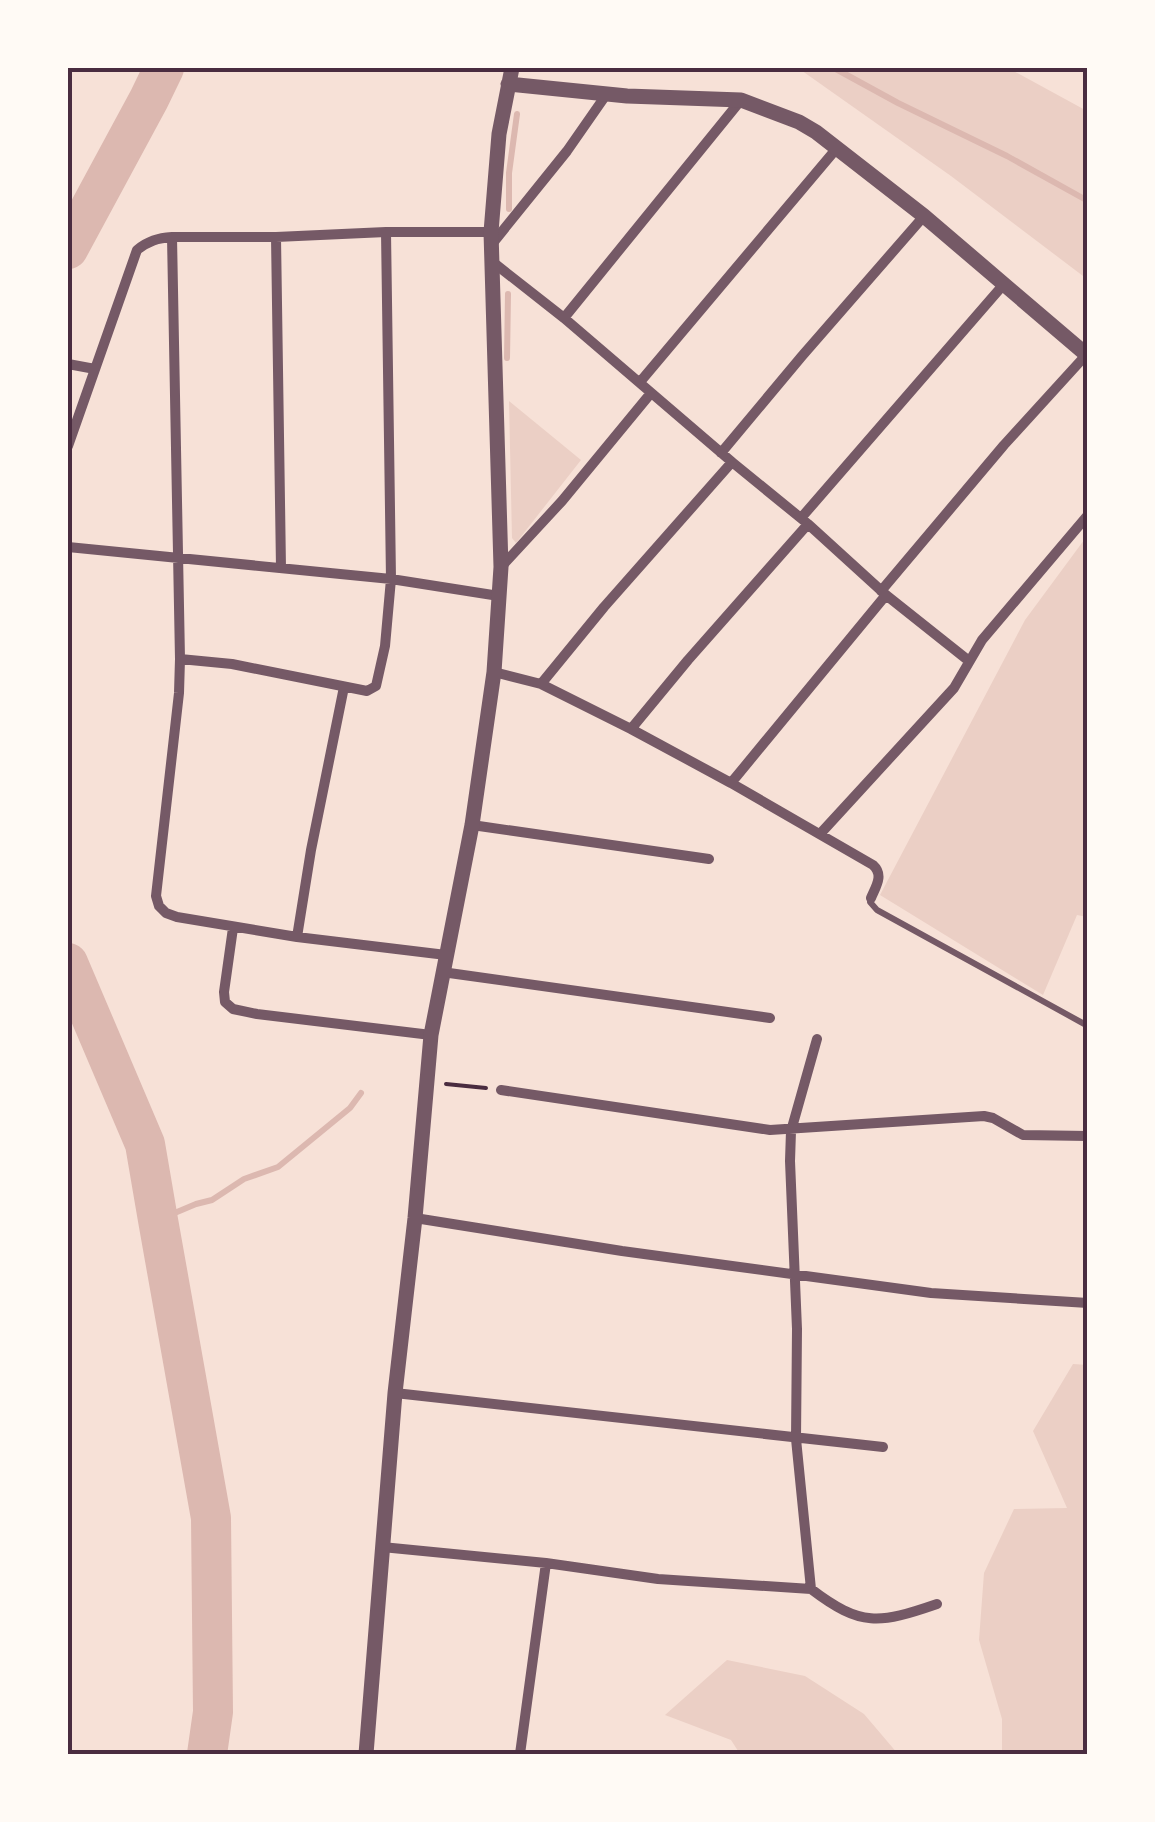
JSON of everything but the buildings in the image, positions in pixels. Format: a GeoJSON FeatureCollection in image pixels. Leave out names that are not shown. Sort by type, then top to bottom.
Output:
{"type":"FeatureCollection","features":[{"type":"Feature","properties":{"kind":"street"},"geometry":{"type":"LineString","coordinates":[[366,1754],[395,1394],[431,1034],[472,825],[494,672],[501,567],[492,238],[500,134],[510,76],[606,95],[741,100],[800,122],[924,216],[1087,356],[1004,445],[731,783]]}},
{"type":"Feature","properties":{"kind":"street"},"geometry":{"type":"LineString","coordinates":[[492,238],[567,151],[606,95]]}},
{"type":"Feature","properties":{"kind":"street"},"geometry":{"type":"LineString","coordinates":[[564,318],[741,100]]}},
{"type":"Feature","properties":{"kind":"street"},"geometry":{"type":"LineString","coordinates":[[640,382],[837,148]]}},
{"type":"Feature","properties":{"kind":"street"},"geometry":{"type":"LineString","coordinates":[[722,452],[924,216]]}},
{"type":"Feature","properties":{"kind":"street"},"geometry":{"type":"LineString","coordinates":[[68,446],[136,250],[157,238],[386,232],[492,238]]}},
{"type":"Feature","properties":{"kind":"street"},"geometry":{"type":"LineString","coordinates":[[180,659],[232,664],[367,691],[376,686],[385,646],[391,580],[386,232]]}},
{"type":"Feature","properties":{"kind":"street"},"geometry":{"type":"LineString","coordinates":[[172,237],[180,659],[156,896],[159,906],[177,917],[233,928],[446,955]]}},
{"type":"Feature","properties":{"kind":"street"},"geometry":{"type":"LineString","coordinates":[[276,237],[281,568]]}},
{"type":"Feature","properties":{"kind":"street"},"geometry":{"type":"LineString","coordinates":[[494,263],[969,661]]}},
{"type":"Feature","properties":{"kind":"street"},"geometry":{"type":"LineString","coordinates":[[631,729],[1004,284]]}},
{"type":"Feature","properties":{"kind":"street"},"geometry":{"type":"LineString","coordinates":[[68,364],[94,369]]}},
{"type":"Feature","properties":{"kind":"street"},"geometry":{"type":"LineString","coordinates":[[501,567],[562,502],[651,392]]}},
{"type":"Feature","properties":{"kind":"street"},"geometry":{"type":"LineString","coordinates":[[541,684],[732,462]]}},
{"type":"Feature","properties":{"kind":"street"},"geometry":{"type":"LineString","coordinates":[[820,834],[954,688],[982,640],[1088,515]]}},
{"type":"Feature","properties":{"kind":"street"},"geometry":{"type":"LineString","coordinates":[[68,546],[391,580],[499,596]]}},
{"type":"Feature","properties":{"kind":"street"},"geometry":{"type":"LineString","coordinates":[[494,672],[541,684],[820,834],[878,870],[871,898]]}},
{"type":"Feature","properties":{"kind":"street"},"geometry":{"type":"LineString","coordinates":[[297,937],[344,687]]}},
{"type":"Feature","properties":{"kind":"street"},"geometry":{"type":"LineString","coordinates":[[472,825],[710,860]]}},
{"type":"Feature","properties":{"kind":"street"},"geometry":{"type":"LineString","coordinates":[[233,928],[224,992],[233,1009],[431,1034]]}},
{"type":"Feature","properties":{"kind":"street"},"geometry":{"type":"LineString","coordinates":[[442,972],[770,1018]]}},
{"type":"Feature","properties":{"kind":"street"},"geometry":{"type":"LineString","coordinates":[[811,1588],[796,1439],[797,1329],[790,1186],[791,1130],[817,1039]]}},
{"type":"Feature","properties":{"kind":"street"},"geometry":{"type":"LineString","coordinates":[[501,1090],[770,1130],[984,1116],[1023,1135],[1088,1136]]}},
{"type":"Feature","properties":{"kind":"street"},"geometry":{"type":"LineString","coordinates":[[415,1218],[931,1293],[1088,1303]]}},
{"type":"Feature","properties":{"kind":"street"},"geometry":{"type":"LineString","coordinates":[[395,1394],[883,1447]]}},
{"type":"Feature","properties":{"kind":"street"},"geometry":{"type":"LineString","coordinates":[[382,1547],[658,1579],[811,1588],[833,1606],[880,1620],[937,1604]]}},
{"type":"Feature","properties":{"kind":"street"},"geometry":{"type":"LineString","coordinates":[[520,1754],[546,1563]]}},
{"type":"Feature","properties":{"kind":"lane"},"geometry":{"type":"LineString","coordinates":[[871,898],[877,910],[1088,1026]]}},
{"type":"Feature","properties":{"kind":"path"},"geometry":{"type":"LineString","coordinates":[[427,1082],[501,1090]]}},
{"type":"Feature","properties":{"kind":"shaded area"},"geometry":{"type":"Polygon","coordinates":[[[798,68],[1008,68],[1087,111],[1087,279],[951,176],[798,68]]]}},
{"type":"Feature","properties":{"kind":"shaded area"},"geometry":{"type":"Polygon","coordinates":[[[509,401],[581,460],[516,543],[512,538],[509,401]]]}},
{"type":"Feature","properties":{"kind":"shaded area"},"geometry":{"type":"Polygon","coordinates":[[[1087,536],[1087,917],[1077,915],[1043,995],[880,895],[1025,620],[1087,536]]]}},
{"type":"Feature","properties":{"kind":"shaded area"},"geometry":{"type":"Polygon","coordinates":[[[1073,1364],[1088,1365],[1087,1754],[1002,1754],[1002,1719],[979,1640],[984,1573],[1014,1509],[1067,1508],[1033,1431],[1073,1364]]]}},
{"type":"Feature","properties":{"kind":"shaded area"},"geometry":{"type":"Polygon","coordinates":[[[727,1660],[805,1676],[864,1714],[898,1754],[740,1754],[731,1740],[665,1715],[727,1660]]]}},
{"type":"Feature","properties":{"kind":"waterway"},"geometry":{"type":"LineString","coordinates":[[68,249],[164,68]]}},
{"type":"Feature","properties":{"kind":"waterway"},"geometry":{"type":"LineString","coordinates":[[834,68],[1088,201]]}},
{"type":"Feature","properties":{"kind":"waterway"},"geometry":{"type":"LineString","coordinates":[[509,209],[509,173],[517,114]]}},
{"type":"Feature","properties":{"kind":"waterway"},"geometry":{"type":"LineString","coordinates":[[507,358],[508,294]]}},
{"type":"Feature","properties":{"kind":"waterway"},"geometry":{"type":"LineString","coordinates":[[68,963],[145,1144],[211,1518],[213,1712],[207,1754]]}},
{"type":"Feature","properties":{"kind":"waterway"},"geometry":{"type":"LineString","coordinates":[[158,1220],[212,1200],[244,1179],[278,1167],[350,1108],[361,1093]]}}]}
